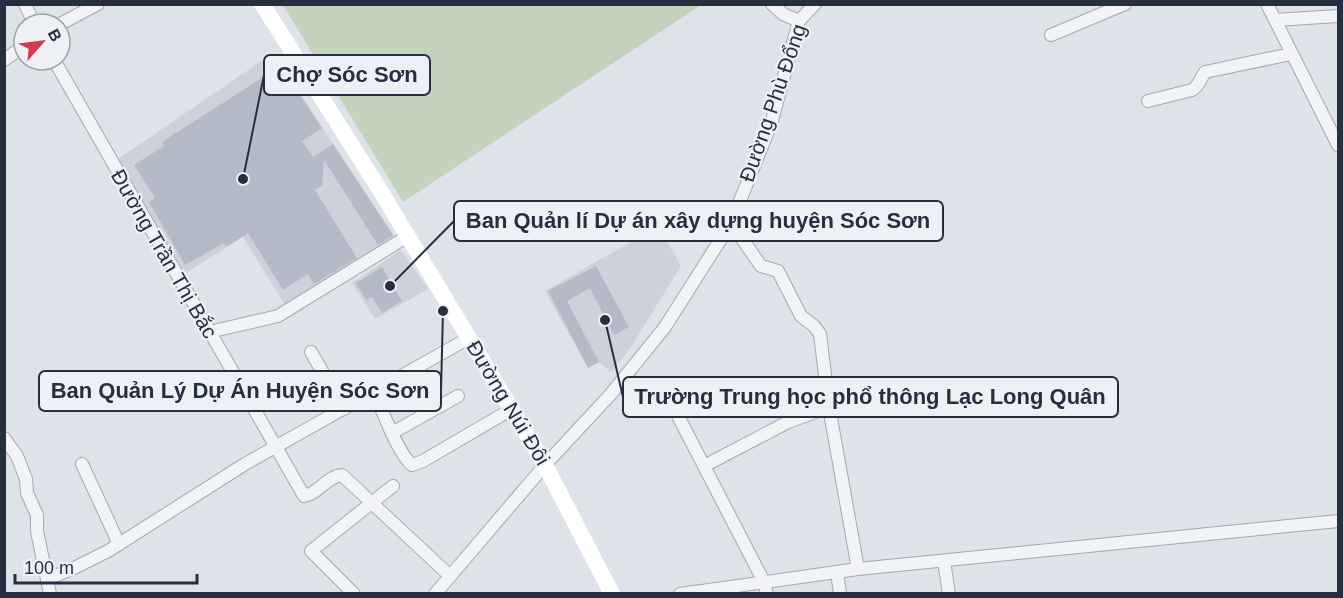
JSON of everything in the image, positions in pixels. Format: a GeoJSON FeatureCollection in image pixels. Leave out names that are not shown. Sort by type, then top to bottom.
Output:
{"type":"FeatureCollection","features":[{"type":"Feature","properties":{"kind":"main road","name":"Đường Núi Đôi"},"geometry":{"type":"LineString","coordinates":[[262,4],[408,236],[512,409],[545,465],[612,594]]}},
{"type":"Feature","properties":{"kind":"street"},"geometry":{"type":"LineString","coordinates":[[72,18],[98,4]]}},
{"type":"Feature","properties":{"kind":"street"},"geometry":{"type":"LineString","coordinates":[[772,4],[783,14],[799,21]]}},
{"type":"Feature","properties":{"kind":"street","name":"Đường Phù Đổng"},"geometry":{"type":"LineString","coordinates":[[435,594],[545,465],[610,395],[665,327],[731,223],[771,124],[799,21],[815,4]]}},
{"type":"Feature","properties":{"kind":"street"},"geometry":{"type":"LineString","coordinates":[[1051,35],[1125,4]]}},
{"type":"Feature","properties":{"kind":"street"},"geometry":{"type":"LineString","coordinates":[[1267,4],[1338,146]]}},
{"type":"Feature","properties":{"kind":"street"},"geometry":{"type":"LineString","coordinates":[[1275,20],[1338,16]]}},
{"type":"Feature","properties":{"kind":"street"},"geometry":{"type":"LineString","coordinates":[[1149,101],[1198,87],[1200,78],[1205,72],[1291,54]]}},
{"type":"Feature","properties":{"kind":"street","name":"Đường Trần Thị Bắc"},"geometry":{"type":"LineString","coordinates":[[61,72],[274,448],[304,496],[310,495],[338,475],[342,475],[372,502]]}},
{"type":"Feature","properties":{"kind":"street"},"geometry":{"type":"LineString","coordinates":[[731,223],[761,266],[778,271],[801,316],[820,334],[829,407],[858,569]]}},
{"type":"Feature","properties":{"kind":"street"},"geometry":{"type":"LineString","coordinates":[[209,332],[278,316],[408,236]]}},
{"type":"Feature","properties":{"kind":"street"},"geometry":{"type":"LineString","coordinates":[[46,579],[72,569],[119,544],[274,448],[469,338]]}},
{"type":"Feature","properties":{"kind":"street"},"geometry":{"type":"LineString","coordinates":[[311,352],[344,410]]}},
{"type":"Feature","properties":{"kind":"street"},"geometry":{"type":"LineString","coordinates":[[374,392],[392,433],[408,462],[412,465],[512,409]]}},
{"type":"Feature","properties":{"kind":"street"},"geometry":{"type":"LineString","coordinates":[[392,433],[458,396]]}},
{"type":"Feature","properties":{"kind":"street"},"geometry":{"type":"LineString","coordinates":[[704,466],[788,422],[829,407]]}},
{"type":"Feature","properties":{"kind":"street"},"geometry":{"type":"LineString","coordinates":[[676,412],[765,588]]}},
{"type":"Feature","properties":{"kind":"street"},"geometry":{"type":"LineString","coordinates":[[4,438],[17,456],[26,478],[27,493],[38,515],[37,531],[50,594]]}},
{"type":"Feature","properties":{"kind":"street"},"geometry":{"type":"LineString","coordinates":[[82,464],[119,544]]}},
{"type":"Feature","properties":{"kind":"street"},"geometry":{"type":"LineString","coordinates":[[354,594],[311,551],[393,486]]}},
{"type":"Feature","properties":{"kind":"street"},"geometry":{"type":"LineString","coordinates":[[372,502],[449,575]]}},
{"type":"Feature","properties":{"kind":"street"},"geometry":{"type":"LineString","coordinates":[[680,594],[765,588],[858,569],[1338,521]]}},
{"type":"Feature","properties":{"kind":"street"},"geometry":{"type":"LineString","coordinates":[[944,561],[949,594]]}},
{"type":"Feature","properties":{"kind":"street"},"geometry":{"type":"LineString","coordinates":[[837,572],[840,594]]}},
{"type":"Feature","properties":{"kind":"shaded area"},"geometry":{"type":"Polygon","coordinates":[[[273,53],[398,242],[288,310],[243,237],[184,274],[118,159],[273,53]]]}},
{"type":"Feature","properties":{"kind":"shaded area"},"geometry":{"type":"Polygon","coordinates":[[[659,226],[681,266],[629,350],[611,372],[599,362],[588,368],[545,291],[659,226]]]}},
{"type":"Feature","properties":{"kind":"shaded area"},"geometry":{"type":"Polygon","coordinates":[[[401,250],[428,289],[375,319],[352,283],[401,250]]]}},
{"type":"Feature","properties":{"kind":"green space"},"geometry":{"type":"Polygon","coordinates":[[[283,4],[701,5],[403,202],[283,4]]]}},
{"type":"Feature","properties":{"kind":"building"},"geometry":{"type":"Polygon","coordinates":[[[279,63],[322,128],[302,141],[313,157],[333,144],[393,235],[378,245],[324,160],[322,186],[315,190],[357,258],[314,284],[308,274],[283,290],[248,233],[228,246],[222,244],[185,265],[149,202],[155,198],[134,165],[164,146],[162,142],[268,74],[266,72],[279,63]]]}},
{"type":"Feature","properties":{"kind":"building"},"geometry":{"type":"Polygon","coordinates":[[[596,266],[629,327],[614,335],[590,288],[567,301],[599,362],[588,368],[548,291],[596,266]]]}},
{"type":"Feature","properties":{"kind":"building"},"geometry":{"type":"Polygon","coordinates":[[[382,267],[402,301],[382,313],[372,297],[366,300],[356,283],[382,267]]]}},
{"type":"Feature","properties":{"kind":"place","name":"Chợ Sóc Sơn"},"geometry":{"type":"Point","coordinates":[243,179]}},
{"type":"Feature","properties":{"kind":"place","name":"Ban Quản lí Dự án xây dựng huyện Sóc Sơn"},"geometry":{"type":"Point","coordinates":[390,286]}},
{"type":"Feature","properties":{"kind":"place","name":"Ban Quản Lý Dự Án Huyện Sóc Sơn"},"geometry":{"type":"Point","coordinates":[443,311]}},
{"type":"Feature","properties":{"kind":"place","name":"Trường Trung học phổ thông Lạc Long Quân"},"geometry":{"type":"Point","coordinates":[605,320]}}]}
